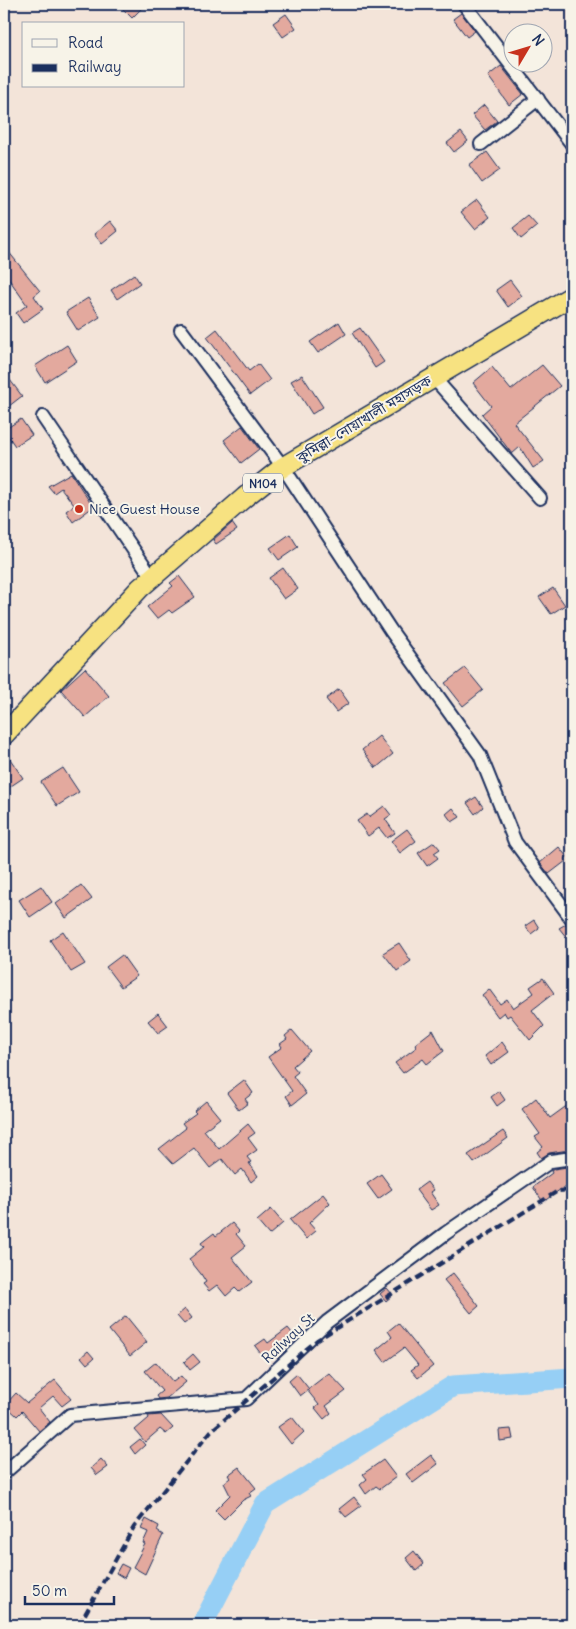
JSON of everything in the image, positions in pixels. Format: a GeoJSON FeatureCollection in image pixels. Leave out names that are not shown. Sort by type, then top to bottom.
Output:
{"type":"FeatureCollection","features":[{"type":"Feature","properties":{"kind":"highway","name":"কুমিল্লা–নোয়াখালী মহাসড়ক"},"geometry":{"type":"LineString","coordinates":[[4,735],[140,588],[283,467],[572,296]]}},
{"type":"Feature","properties":{"kind":"street"},"geometry":{"type":"LineString","coordinates":[[464,4],[572,144]]}},
{"type":"Feature","properties":{"kind":"street"},"geometry":{"type":"LineString","coordinates":[[481,144],[538,99]]}},
{"type":"Feature","properties":{"kind":"street"},"geometry":{"type":"LineString","coordinates":[[181,330],[283,467],[391,631],[480,755],[514,842],[572,919]]}},
{"type":"Feature","properties":{"kind":"street"},"geometry":{"type":"LineString","coordinates":[[434,378],[540,498]]}},
{"type":"Feature","properties":{"kind":"street"},"geometry":{"type":"LineString","coordinates":[[43,416],[152,577]]}},
{"type":"Feature","properties":{"kind":"street","name":"Railway St"},"geometry":{"type":"LineString","coordinates":[[4,1473],[70,1415],[246,1398],[327,1322],[446,1234],[551,1161],[572,1158]]}},
{"type":"Feature","properties":{"kind":"building"},"geometry":{"type":"Polygon","coordinates":[[[118,4],[146,4],[132,18],[118,4]]]}},
{"type":"Feature","properties":{"kind":"building"},"geometry":{"type":"Polygon","coordinates":[[[461,13],[475,31],[467,37],[453,19],[461,13]]]}},
{"type":"Feature","properties":{"kind":"building"},"geometry":{"type":"Polygon","coordinates":[[[286,14],[296,28],[283,37],[273,23],[286,14]]]}},
{"type":"Feature","properties":{"kind":"building"},"geometry":{"type":"Polygon","coordinates":[[[501,66],[523,94],[509,105],[488,76],[501,66]]]}},
{"type":"Feature","properties":{"kind":"building"},"geometry":{"type":"Polygon","coordinates":[[[484,105],[497,121],[485,130],[472,115],[484,105]]]}},
{"type":"Feature","properties":{"kind":"building"},"geometry":{"type":"Polygon","coordinates":[[[461,132],[468,141],[454,152],[447,143],[461,132]]]}},
{"type":"Feature","properties":{"kind":"building"},"geometry":{"type":"Polygon","coordinates":[[[487,152],[500,170],[482,183],[469,165],[487,152]]]}},
{"type":"Feature","properties":{"kind":"building"},"geometry":{"type":"Polygon","coordinates":[[[477,200],[490,217],[475,229],[461,212],[477,200]]]}},
{"type":"Feature","properties":{"kind":"building"},"geometry":{"type":"Polygon","coordinates":[[[528,216],[537,226],[521,239],[513,228],[528,216]]]}},
{"type":"Feature","properties":{"kind":"building"},"geometry":{"type":"Polygon","coordinates":[[[110,221],[118,231],[102,244],[94,234],[110,221]]]}},
{"type":"Feature","properties":{"kind":"building"},"geometry":{"type":"Polygon","coordinates":[[[4,246],[40,291],[34,296],[43,309],[23,323],[16,313],[27,305],[4,272],[4,246]]]}},
{"type":"Feature","properties":{"kind":"building"},"geometry":{"type":"Polygon","coordinates":[[[134,274],[140,283],[117,299],[111,290],[134,274]]]}},
{"type":"Feature","properties":{"kind":"building"},"geometry":{"type":"Polygon","coordinates":[[[510,280],[522,296],[508,307],[496,290],[510,280]]]}},
{"type":"Feature","properties":{"kind":"building"},"geometry":{"type":"Polygon","coordinates":[[[88,298],[100,317],[78,331],[66,312],[88,298]]]}},
{"type":"Feature","properties":{"kind":"building"},"geometry":{"type":"Polygon","coordinates":[[[339,322],[346,334],[318,353],[310,342],[339,322]]]}},
{"type":"Feature","properties":{"kind":"building"},"geometry":{"type":"Polygon","coordinates":[[[360,328],[384,362],[375,368],[352,333],[360,328]]]}},
{"type":"Feature","properties":{"kind":"building"},"geometry":{"type":"Polygon","coordinates":[[[217,329],[249,371],[258,364],[270,380],[250,395],[207,337],[217,329]]]}},
{"type":"Feature","properties":{"kind":"building"},"geometry":{"type":"Polygon","coordinates":[[[67,345],[77,361],[45,382],[35,366],[67,345]]]}},
{"type":"Feature","properties":{"kind":"building"},"geometry":{"type":"Polygon","coordinates":[[[542,365],[560,386],[514,423],[544,461],[533,468],[520,447],[512,454],[482,414],[491,406],[473,383],[492,367],[511,390],[542,365]]]}},
{"type":"Feature","properties":{"kind":"building"},"geometry":{"type":"Polygon","coordinates":[[[4,372],[22,396],[4,410],[4,372]]]}},
{"type":"Feature","properties":{"kind":"building"},"geometry":{"type":"Polygon","coordinates":[[[302,375],[323,407],[312,414],[291,381],[302,375]]]}},
{"type":"Feature","properties":{"kind":"building"},"geometry":{"type":"Polygon","coordinates":[[[21,419],[32,435],[15,446],[4,430],[21,419]]]}},
{"type":"Feature","properties":{"kind":"building"},"geometry":{"type":"Polygon","coordinates":[[[242,426],[259,449],[241,463],[224,440],[242,426]]]}},
{"type":"Feature","properties":{"kind":"building"},"geometry":{"type":"Polygon","coordinates":[[[71,473],[93,507],[73,522],[66,511],[74,505],[61,488],[54,493],[48,486],[71,473]]]}},
{"type":"Feature","properties":{"kind":"building"},"geometry":{"type":"Polygon","coordinates":[[[232,523],[237,530],[216,544],[213,540],[232,523]]]}},
{"type":"Feature","properties":{"kind":"building"},"geometry":{"type":"Polygon","coordinates":[[[290,534],[298,547],[279,560],[270,548],[290,534]]]}},
{"type":"Feature","properties":{"kind":"building"},"geometry":{"type":"Polygon","coordinates":[[[283,568],[298,589],[284,599],[269,578],[283,568]]]}},
{"type":"Feature","properties":{"kind":"building"},"geometry":{"type":"Polygon","coordinates":[[[179,576],[195,597],[172,613],[169,610],[157,619],[147,607],[173,586],[170,583],[179,576]]]}},
{"type":"Feature","properties":{"kind":"building"},"geometry":{"type":"Polygon","coordinates":[[[553,588],[565,605],[551,614],[539,597],[553,588]]]}},
{"type":"Feature","properties":{"kind":"building"},"geometry":{"type":"Polygon","coordinates":[[[85,668],[109,696],[85,717],[61,690],[85,668]]]}},
{"type":"Feature","properties":{"kind":"building"},"geometry":{"type":"Polygon","coordinates":[[[465,668],[483,690],[463,706],[445,683],[465,668]]]}},
{"type":"Feature","properties":{"kind":"building"},"geometry":{"type":"Polygon","coordinates":[[[339,689],[349,703],[336,712],[326,699],[339,689]]]}},
{"type":"Feature","properties":{"kind":"building"},"geometry":{"type":"Polygon","coordinates":[[[379,736],[393,754],[376,768],[362,750],[379,736]]]}},
{"type":"Feature","properties":{"kind":"building"},"geometry":{"type":"Polygon","coordinates":[[[4,750],[23,778],[8,788],[4,782],[4,750]]]}},
{"type":"Feature","properties":{"kind":"building"},"geometry":{"type":"Polygon","coordinates":[[[63,768],[79,792],[57,806],[41,782],[63,768]]]}},
{"type":"Feature","properties":{"kind":"building"},"geometry":{"type":"Polygon","coordinates":[[[476,797],[483,807],[475,814],[467,803],[476,797]]]}},
{"type":"Feature","properties":{"kind":"building"},"geometry":{"type":"Polygon","coordinates":[[[384,806],[391,815],[385,819],[395,833],[387,838],[379,828],[368,836],[357,821],[367,814],[369,817],[384,806]]]}},
{"type":"Feature","properties":{"kind":"building"},"geometry":{"type":"Polygon","coordinates":[[[453,808],[460,817],[452,822],[446,814],[453,808]]]}},
{"type":"Feature","properties":{"kind":"building"},"geometry":{"type":"Polygon","coordinates":[[[407,829],[416,841],[400,853],[391,841],[407,829]]]}},
{"type":"Feature","properties":{"kind":"building"},"geometry":{"type":"Polygon","coordinates":[[[434,842],[440,849],[434,853],[438,858],[427,866],[418,853],[434,842]]]}},
{"type":"Feature","properties":{"kind":"building"},"geometry":{"type":"Polygon","coordinates":[[[559,847],[567,857],[566,861],[549,874],[540,863],[559,847]]]}},
{"type":"Feature","properties":{"kind":"building"},"geometry":{"type":"Polygon","coordinates":[[[81,885],[92,899],[66,918],[56,904],[81,885]]]}},
{"type":"Feature","properties":{"kind":"building"},"geometry":{"type":"Polygon","coordinates":[[[41,886],[52,902],[30,917],[19,900],[41,886]]]}},
{"type":"Feature","properties":{"kind":"building"},"geometry":{"type":"Polygon","coordinates":[[[534,920],[539,928],[531,934],[525,926],[534,920]]]}},
{"type":"Feature","properties":{"kind":"building"},"geometry":{"type":"Polygon","coordinates":[[[566,924],[572,927],[572,934],[567,938],[559,928],[566,924]]]}},
{"type":"Feature","properties":{"kind":"building"},"geometry":{"type":"Polygon","coordinates":[[[63,931],[85,964],[71,972],[50,940],[63,931]]]}},
{"type":"Feature","properties":{"kind":"building"},"geometry":{"type":"Polygon","coordinates":[[[399,943],[411,961],[397,971],[383,953],[399,943]]]}},
{"type":"Feature","properties":{"kind":"building"},"geometry":{"type":"Polygon","coordinates":[[[122,955],[137,976],[121,987],[106,967],[122,955]]]}},
{"type":"Feature","properties":{"kind":"building"},"geometry":{"type":"Polygon","coordinates":[[[543,978],[554,993],[532,1010],[544,1026],[530,1040],[510,1015],[507,1017],[504,1012],[498,1017],[482,995],[489,989],[500,1004],[507,999],[513,1008],[534,993],[530,987],[543,978]]]}},
{"type":"Feature","properties":{"kind":"building"},"geometry":{"type":"Polygon","coordinates":[[[158,1013],[168,1026],[158,1033],[148,1021],[158,1013]]]}},
{"type":"Feature","properties":{"kind":"building"},"geometry":{"type":"Polygon","coordinates":[[[292,1030],[310,1051],[293,1066],[298,1072],[293,1076],[306,1094],[292,1105],[286,1096],[292,1091],[268,1057],[282,1047],[280,1044],[287,1039],[285,1036],[292,1030]]]}},
{"type":"Feature","properties":{"kind":"building"},"geometry":{"type":"Polygon","coordinates":[[[433,1030],[444,1051],[427,1064],[423,1059],[403,1073],[395,1063],[417,1047],[415,1044],[433,1030]]]}},
{"type":"Feature","properties":{"kind":"building"},"geometry":{"type":"Polygon","coordinates":[[[502,1042],[509,1052],[491,1065],[485,1056],[502,1042]]]}},
{"type":"Feature","properties":{"kind":"building"},"geometry":{"type":"Polygon","coordinates":[[[244,1080],[253,1093],[245,1099],[248,1103],[239,1110],[227,1093],[244,1080]]]}},
{"type":"Feature","properties":{"kind":"building"},"geometry":{"type":"Polygon","coordinates":[[[499,1091],[505,1100],[497,1106],[491,1097],[499,1091]]]}},
{"type":"Feature","properties":{"kind":"building"},"geometry":{"type":"Polygon","coordinates":[[[536,1098],[550,1118],[572,1102],[572,1114],[566,1119],[572,1127],[572,1148],[549,1153],[541,1158],[537,1152],[543,1147],[535,1137],[540,1134],[522,1109],[536,1098]]]}},
{"type":"Feature","properties":{"kind":"building"},"geometry":{"type":"Polygon","coordinates":[[[206,1101],[220,1118],[204,1130],[219,1149],[248,1124],[255,1133],[248,1138],[257,1150],[247,1157],[258,1176],[251,1182],[242,1169],[235,1175],[222,1159],[210,1168],[194,1148],[173,1164],[159,1149],[186,1128],[182,1123],[196,1113],[194,1111],[206,1101]]]}},
{"type":"Feature","properties":{"kind":"building"},"geometry":{"type":"Polygon","coordinates":[[[503,1131],[508,1138],[474,1163],[468,1155],[503,1131]]]}},
{"type":"Feature","properties":{"kind":"building"},"geometry":{"type":"Polygon","coordinates":[[[567,1167],[572,1174],[572,1181],[543,1202],[533,1187],[552,1173],[551,1171],[554,1169],[567,1167]]]}},
{"type":"Feature","properties":{"kind":"building"},"geometry":{"type":"Polygon","coordinates":[[[381,1174],[392,1189],[378,1199],[367,1184],[381,1174]]]}},
{"type":"Feature","properties":{"kind":"building"},"geometry":{"type":"Polygon","coordinates":[[[427,1182],[433,1190],[430,1192],[439,1205],[431,1210],[416,1190],[427,1182]]]}},
{"type":"Feature","properties":{"kind":"building"},"geometry":{"type":"Polygon","coordinates":[[[323,1194],[330,1203],[309,1223],[316,1231],[306,1239],[290,1220],[323,1194]]]}},
{"type":"Feature","properties":{"kind":"building"},"geometry":{"type":"Polygon","coordinates":[[[271,1209],[283,1223],[269,1235],[257,1221],[271,1209]]]}},
{"type":"Feature","properties":{"kind":"building"},"geometry":{"type":"Polygon","coordinates":[[[232,1223],[239,1231],[236,1234],[246,1246],[232,1257],[252,1282],[239,1292],[235,1288],[226,1296],[217,1285],[209,1291],[203,1284],[206,1282],[201,1274],[189,1259],[204,1247],[201,1243],[214,1233],[216,1236],[232,1223]]]}},
{"type":"Feature","properties":{"kind":"building"},"geometry":{"type":"Polygon","coordinates":[[[453,1273],[479,1306],[471,1313],[444,1280],[453,1273]]]}},
{"type":"Feature","properties":{"kind":"building"},"geometry":{"type":"Polygon","coordinates":[[[387,1288],[393,1295],[386,1301],[380,1294],[387,1288]]]}},
{"type":"Feature","properties":{"kind":"building"},"geometry":{"type":"Polygon","coordinates":[[[185,1309],[192,1318],[184,1324],[177,1316],[185,1309]]]}},
{"type":"Feature","properties":{"kind":"building"},"geometry":{"type":"Polygon","coordinates":[[[126,1316],[147,1342],[130,1356],[109,1330],[126,1316]]]}},
{"type":"Feature","properties":{"kind":"building"},"geometry":{"type":"Polygon","coordinates":[[[398,1323],[433,1366],[418,1378],[411,1370],[418,1365],[404,1348],[385,1362],[376,1350],[392,1337],[388,1331],[398,1323]]]}},
{"type":"Feature","properties":{"kind":"building"},"geometry":{"type":"Polygon","coordinates":[[[288,1328],[297,1339],[283,1351],[279,1346],[264,1358],[255,1346],[265,1339],[268,1343],[288,1328]]]}},
{"type":"Feature","properties":{"kind":"building"},"geometry":{"type":"Polygon","coordinates":[[[88,1351],[94,1358],[87,1364],[81,1357],[88,1351]]]}},
{"type":"Feature","properties":{"kind":"building"},"geometry":{"type":"Polygon","coordinates":[[[193,1354],[200,1362],[190,1370],[184,1362],[193,1354]]]}},
{"type":"Feature","properties":{"kind":"building"},"geometry":{"type":"Polygon","coordinates":[[[156,1362],[173,1382],[181,1376],[186,1382],[167,1398],[158,1399],[156,1396],[162,1391],[145,1371],[156,1362]]]}},
{"type":"Feature","properties":{"kind":"building"},"geometry":{"type":"Polygon","coordinates":[[[329,1373],[346,1391],[326,1406],[331,1413],[324,1419],[315,1408],[319,1405],[307,1390],[329,1373]]]}},
{"type":"Feature","properties":{"kind":"building"},"geometry":{"type":"Polygon","coordinates":[[[297,1374],[309,1389],[300,1396],[289,1381],[297,1374]]]}},
{"type":"Feature","properties":{"kind":"building"},"geometry":{"type":"Polygon","coordinates":[[[55,1380],[71,1399],[62,1406],[53,1396],[39,1408],[50,1422],[39,1431],[22,1411],[17,1416],[5,1405],[16,1393],[27,1403],[55,1380]]]}},
{"type":"Feature","properties":{"kind":"building"},"geometry":{"type":"Polygon","coordinates":[[[161,1415],[173,1428],[166,1434],[160,1429],[145,1442],[135,1430],[149,1418],[148,1416],[161,1415]]]}},
{"type":"Feature","properties":{"kind":"building"},"geometry":{"type":"Polygon","coordinates":[[[292,1417],[304,1432],[291,1444],[278,1427],[292,1417]]]}},
{"type":"Feature","properties":{"kind":"building"},"geometry":{"type":"Polygon","coordinates":[[[511,1429],[513,1439],[500,1441],[499,1430],[511,1429]]]}},
{"type":"Feature","properties":{"kind":"building"},"geometry":{"type":"Polygon","coordinates":[[[140,1439],[145,1445],[135,1454],[130,1447],[140,1439]]]}},
{"type":"Feature","properties":{"kind":"building"},"geometry":{"type":"Polygon","coordinates":[[[431,1455],[438,1464],[413,1483],[406,1474],[431,1455]]]}},
{"type":"Feature","properties":{"kind":"building"},"geometry":{"type":"Polygon","coordinates":[[[101,1459],[108,1467],[97,1475],[91,1468],[101,1459]]]}},
{"type":"Feature","properties":{"kind":"building"},"geometry":{"type":"Polygon","coordinates":[[[383,1460],[396,1477],[380,1489],[376,1486],[366,1494],[360,1485],[367,1479],[363,1474],[383,1460]]]}},
{"type":"Feature","properties":{"kind":"building"},"geometry":{"type":"Polygon","coordinates":[[[239,1467],[256,1488],[249,1493],[251,1496],[243,1500],[224,1519],[215,1510],[230,1495],[224,1483],[230,1478],[228,1475],[239,1467]]]}},
{"type":"Feature","properties":{"kind":"building"},"geometry":{"type":"Polygon","coordinates":[[[354,1497],[361,1506],[346,1517],[339,1509],[354,1497]]]}},
{"type":"Feature","properties":{"kind":"building"},"geometry":{"type":"Polygon","coordinates":[[[146,1519],[159,1526],[157,1531],[163,1535],[145,1574],[133,1567],[145,1544],[143,1543],[148,1532],[141,1529],[146,1519]]]}},
{"type":"Feature","properties":{"kind":"building"},"geometry":{"type":"Polygon","coordinates":[[[414,1551],[424,1564],[416,1571],[406,1558],[414,1551]]]}},
{"type":"Feature","properties":{"kind":"building"},"geometry":{"type":"Polygon","coordinates":[[[121,1564],[129,1568],[124,1578],[116,1573],[121,1564]]]}},
{"type":"Feature","properties":{"kind":"waterway"},"geometry":{"type":"LineString","coordinates":[[202,1625],[265,1504],[453,1386],[572,1378]]}},
{"type":"Feature","properties":{"kind":"railway"},"geometry":{"type":"LineString","coordinates":[[79,1625],[134,1527],[211,1431],[317,1340],[558,1191],[572,1190]]}},
{"type":"Feature","properties":{"kind":"place","name":"Nice Guest House"},"geometry":{"type":"Point","coordinates":[79,509]}}]}
